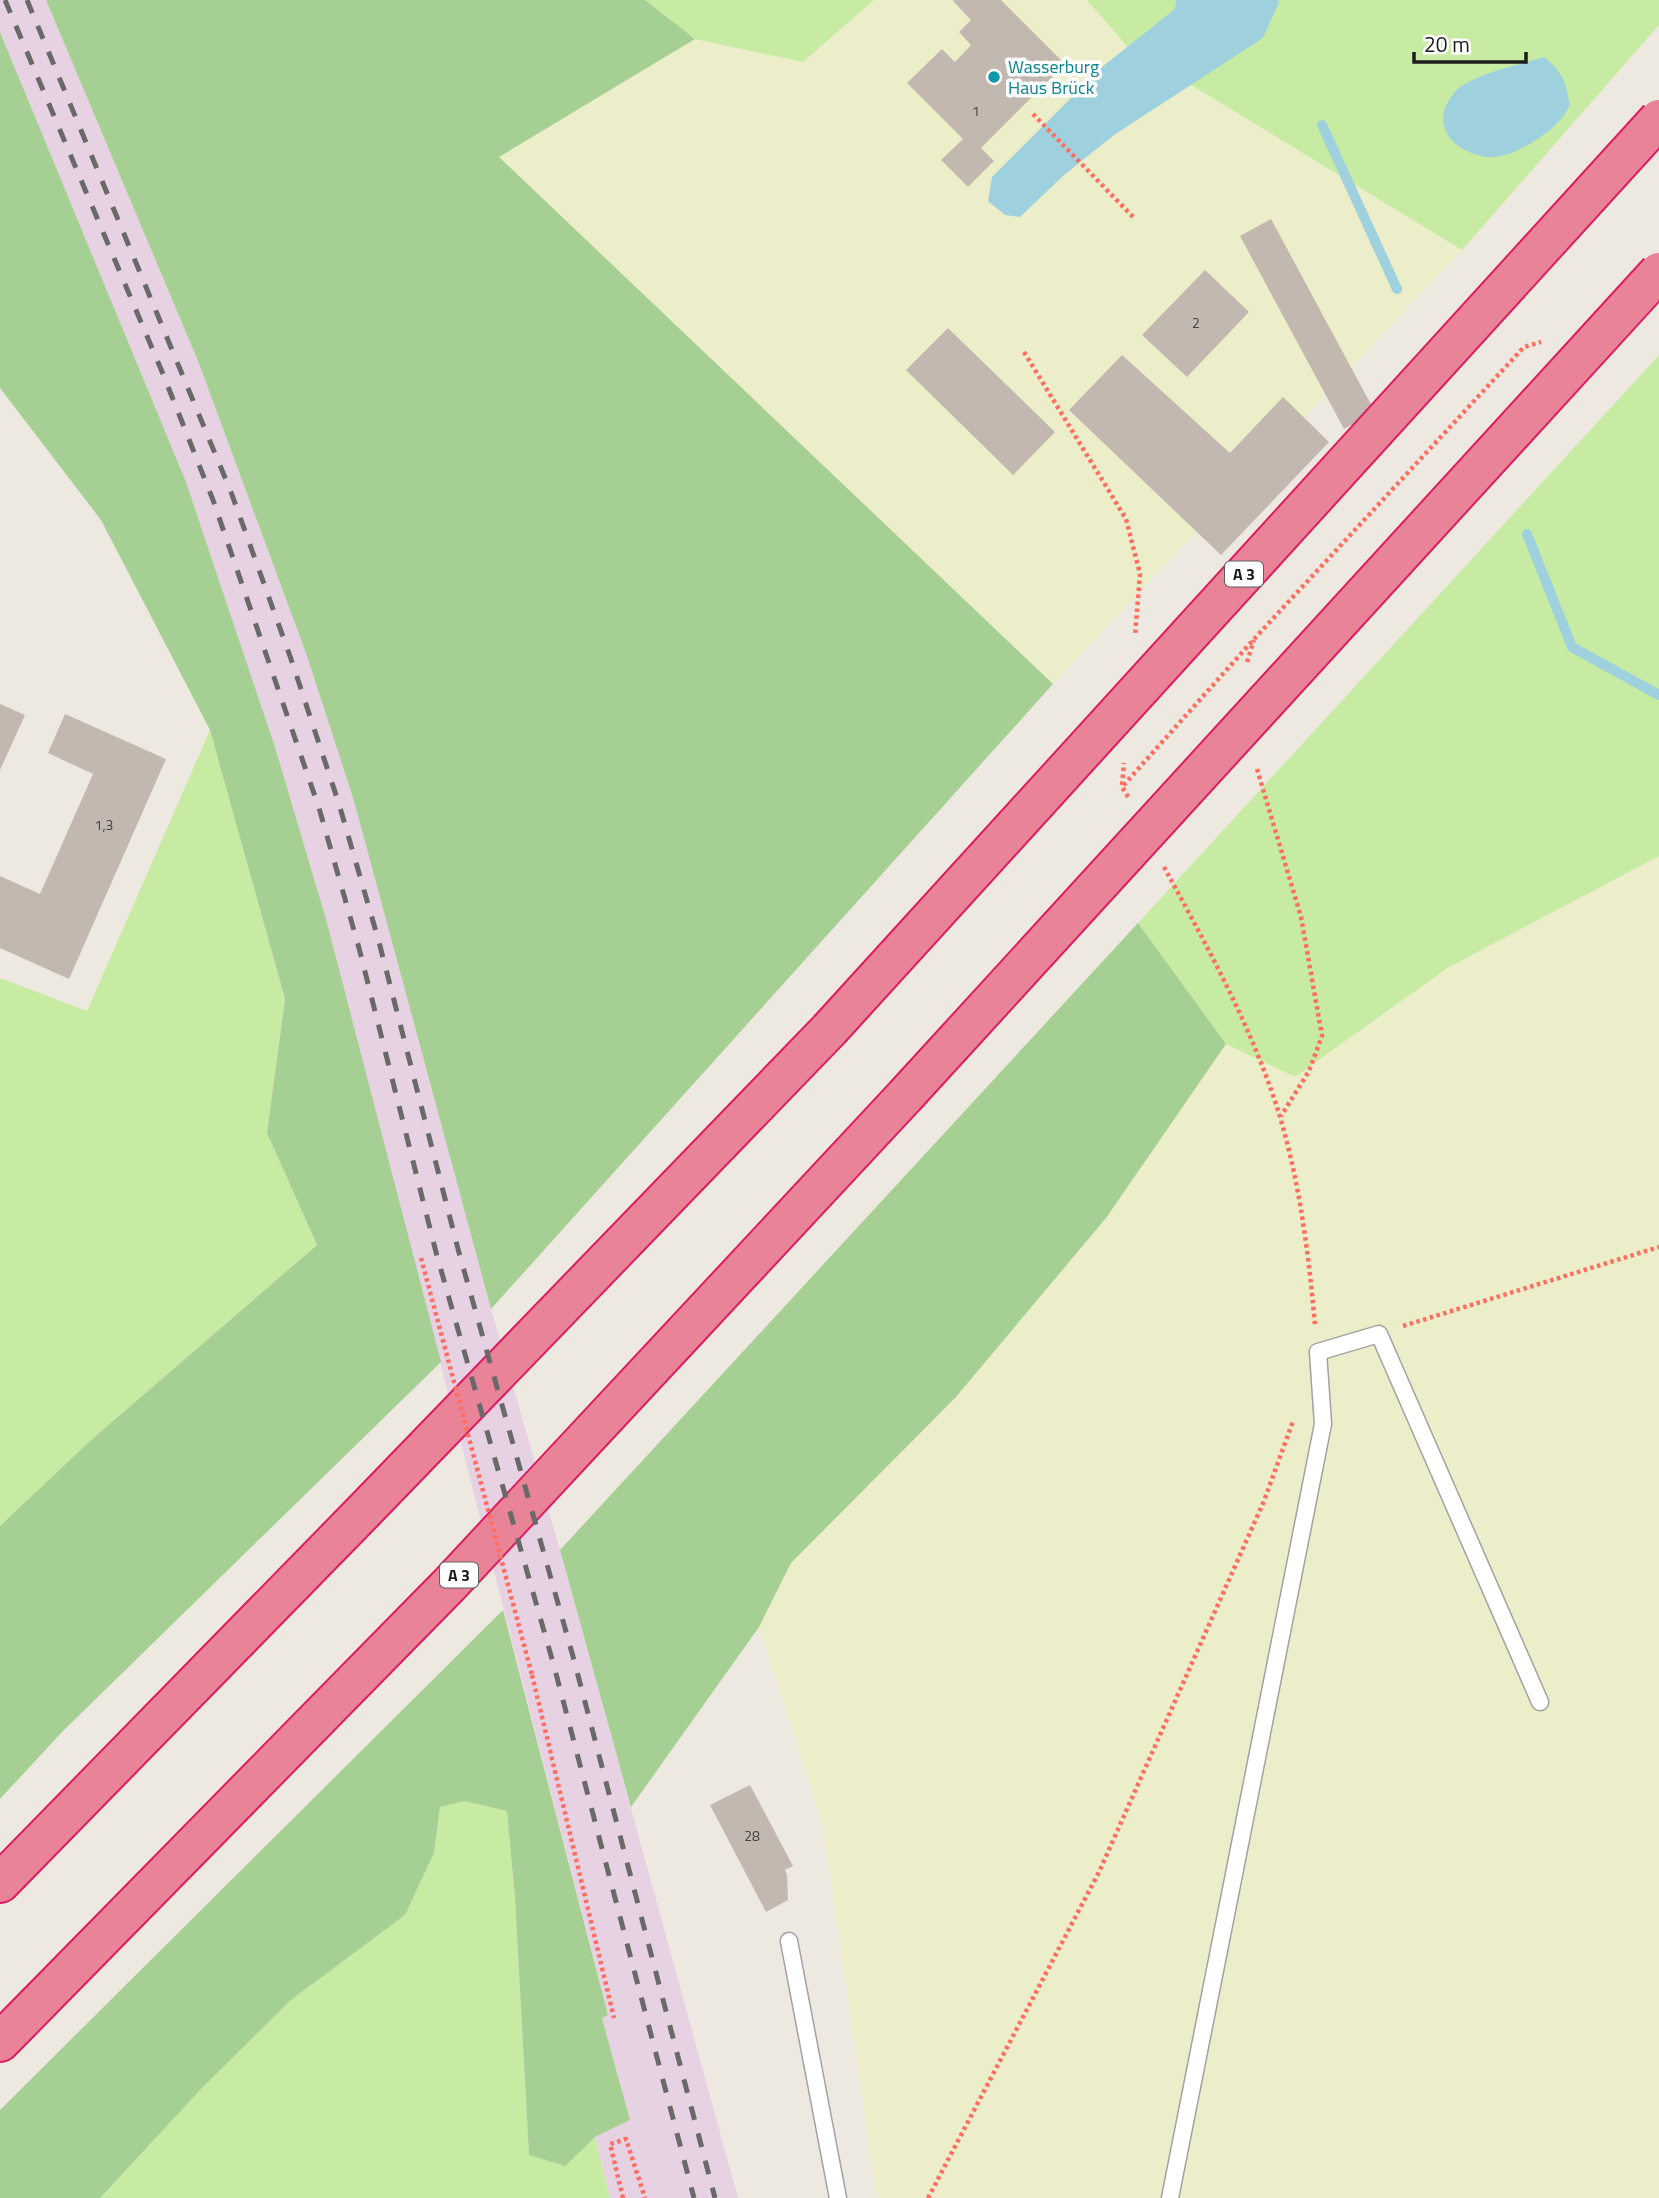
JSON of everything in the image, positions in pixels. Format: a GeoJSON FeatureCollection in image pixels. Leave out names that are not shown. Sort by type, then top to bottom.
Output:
{"type":"FeatureCollection","features":[{"type":"Feature","properties":{"kind":"highway","name":"A 3"},"geometry":{"type":"LineString","coordinates":[[0,1883],[828,1030],[1659,119]]}},
{"type":"Feature","properties":{"kind":"highway","name":"A 3"},"geometry":{"type":"LineString","coordinates":[[0,2042],[449,1585],[905,1096],[1659,272]]}},
{"type":"Feature","properties":{"kind":"lane"},"geometry":{"type":"LineString","coordinates":[[1170,2198],[1323,1424],[1318,1352],[1379,1334],[1540,1702]]}},
{"type":"Feature","properties":{"kind":"lane"},"geometry":{"type":"LineString","coordinates":[[789,1941],[838,2198]]}},
{"type":"Feature","properties":{"kind":"path"},"geometry":{"type":"LineString","coordinates":[[1033,114],[1135,219]]}},
{"type":"Feature","properties":{"kind":"path"},"geometry":{"type":"LineString","coordinates":[[1024,352],[1126,519],[1140,574],[1134,640]]}},
{"type":"Feature","properties":{"kind":"path"},"geometry":{"type":"LineString","coordinates":[[1243,675],[1255,638]]}},
{"type":"Feature","properties":{"kind":"path"},"geometry":{"type":"LineString","coordinates":[[1122,787],[1124,761]]}},
{"type":"Feature","properties":{"kind":"path"},"geometry":{"type":"LineString","coordinates":[[1257,766],[1301,917],[1322,1036],[1309,1071],[1280,1117]]}},
{"type":"Feature","properties":{"kind":"path"},"geometry":{"type":"LineString","coordinates":[[1169,876],[1212,956],[1263,1068],[1280,1117],[1308,1253],[1318,1352]]}},
{"type":"Feature","properties":{"kind":"path"},"geometry":{"type":"LineString","coordinates":[[1379,1334],[1659,1247]]}},
{"type":"Feature","properties":{"kind":"path"},"geometry":{"type":"LineString","coordinates":[[421,1258],[532,1675],[614,2018]]}},
{"type":"Feature","properties":{"kind":"path"},"geometry":{"type":"LineString","coordinates":[[929,2198],[1099,1872],[1264,1501],[1296,1414]]}},
{"type":"Feature","properties":{"kind":"path"},"geometry":{"type":"LineString","coordinates":[[623,2198],[610,2144],[626,2139],[645,2198]]}},
{"type":"Feature","properties":{"kind":"shaded area"},"geometry":{"type":"Polygon","coordinates":[[[0,0],[46,0],[198,361],[307,656],[354,801],[491,1309],[738,2198],[610,2198],[595,2137],[630,2120],[602,2017],[608,2014],[326,919],[275,747],[186,482],[0,32],[0,0]]]}},
{"type":"Feature","properties":{"kind":"green space"},"geometry":{"type":"Polygon","coordinates":[[[46,0],[645,0],[695,39],[499,157],[1053,684],[491,1309],[354,801],[307,656],[198,361],[46,0]]]}},
{"type":"Feature","properties":{"kind":"green space"},"geometry":{"type":"Polygon","coordinates":[[[645,0],[874,0],[803,62],[695,39],[645,0]]]}},
{"type":"Feature","properties":{"kind":"green space"},"geometry":{"type":"Polygon","coordinates":[[[874,0],[1087,0],[1127,46],[1462,250],[1053,684],[498,157],[695,39],[803,62],[874,0]]]}},
{"type":"Feature","properties":{"kind":"green space"},"geometry":{"type":"Polygon","coordinates":[[[1087,0],[1659,0],[1659,25],[1462,250],[1127,46],[1087,0]]]}},
{"type":"Feature","properties":{"kind":"green space"},"geometry":{"type":"Polygon","coordinates":[[[0,32],[186,482],[275,747],[326,919],[441,1362],[63,1731],[0,1799],[0,1526],[91,1440],[317,1245],[267,1133],[285,999],[210,730],[101,520],[0,388],[0,32]]]}},
{"type":"Feature","properties":{"kind":"green space"},"geometry":{"type":"Polygon","coordinates":[[[1659,355],[1659,856],[1449,967],[1295,1077],[1226,1044],[1138,923],[1659,355]]]}},
{"type":"Feature","properties":{"kind":"green space"},"geometry":{"type":"Polygon","coordinates":[[[210,730],[285,999],[267,1133],[317,1245],[91,1440],[0,1526],[0,978],[87,1011],[210,730]]]}},
{"type":"Feature","properties":{"kind":"green space"},"geometry":{"type":"Polygon","coordinates":[[[1659,856],[1659,2198],[877,2198],[823,1824],[759,1627],[791,1563],[955,1398],[1106,1218],[1226,1044],[1295,1077],[1449,967],[1659,856]]]}},
{"type":"Feature","properties":{"kind":"green space"},"geometry":{"type":"Polygon","coordinates":[[[1138,923],[1226,1044],[1106,1218],[955,1398],[791,1563],[759,1627],[631,1807],[560,1550],[1138,923]]]}},
{"type":"Feature","properties":{"kind":"green space"},"geometry":{"type":"Polygon","coordinates":[[[503,1610],[608,2015],[602,2018],[630,2120],[595,2137],[565,2166],[529,2155],[515,1898],[507,1811],[464,1801],[440,1807],[434,1853],[405,1915],[291,2000],[202,2088],[100,2198],[0,2198],[0,2110],[503,1610]]]}},
{"type":"Feature","properties":{"kind":"green space"},"geometry":{"type":"Polygon","coordinates":[[[464,1801],[507,1811],[515,1898],[529,2155],[565,2165],[595,2137],[610,2198],[100,2198],[202,2088],[291,2000],[405,1915],[434,1853],[440,1806],[464,1801]]]}},
{"type":"Feature","properties":{"kind":"water"},"geometry":{"type":"Polygon","coordinates":[[[1176,0],[1279,2],[1263,38],[1114,135],[1064,175],[1020,217],[1005,215],[988,201],[992,177],[1102,67],[1175,9],[1176,0]]]}},
{"type":"Feature","properties":{"kind":"water"},"geometry":{"type":"Polygon","coordinates":[[[1544,57],[1563,78],[1570,105],[1556,125],[1528,145],[1497,157],[1477,155],[1450,139],[1443,121],[1444,111],[1458,89],[1489,73],[1544,57]]]}},
{"type":"Feature","properties":{"kind":"building"},"geometry":{"type":"Polygon","coordinates":[[[954,0],[1001,0],[1065,64],[981,148],[994,161],[968,187],[941,160],[963,139],[907,83],[942,49],[955,62],[971,45],[959,32],[971,20],[954,0]]]}},
{"type":"Feature","properties":{"kind":"building"},"geometry":{"type":"Polygon","coordinates":[[[1271,219],[1375,412],[1344,429],[1240,236],[1271,219]]]}},
{"type":"Feature","properties":{"kind":"building"},"geometry":{"type":"Polygon","coordinates":[[[1205,270],[1249,312],[1187,377],[1142,335],[1205,270]]]}},
{"type":"Feature","properties":{"kind":"building"},"geometry":{"type":"Polygon","coordinates":[[[948,328],[1055,432],[1013,475],[906,370],[948,328]]]}},
{"type":"Feature","properties":{"kind":"building"},"geometry":{"type":"Polygon","coordinates":[[[1122,355],[1230,453],[1283,397],[1329,442],[1221,555],[1069,410],[1122,355]]]}},
{"type":"Feature","properties":{"kind":"building"},"geometry":{"type":"Polygon","coordinates":[[[0,704],[25,715],[0,770],[0,704]]]}},
{"type":"Feature","properties":{"kind":"building"},"geometry":{"type":"Polygon","coordinates":[[[65,714],[166,759],[69,979],[0,948],[0,876],[40,894],[93,774],[48,753],[65,714]]]}},
{"type":"Feature","properties":{"kind":"building"},"geometry":{"type":"Polygon","coordinates":[[[750,1785],[793,1866],[785,1870],[788,1900],[766,1912],[710,1805],[750,1785]]]}},
{"type":"Feature","properties":{"kind":"waterway"},"geometry":{"type":"LineString","coordinates":[[1322,125],[1397,289]]}},
{"type":"Feature","properties":{"kind":"waterway"},"geometry":{"type":"LineString","coordinates":[[1527,534],[1572,647],[1659,695]]}},
{"type":"Feature","properties":{"kind":"railway"},"geometry":{"type":"LineString","coordinates":[[5,0],[163,374],[213,500],[319,808],[359,948],[437,1256],[554,1666],[694,2198]]}},
{"type":"Feature","properties":{"kind":"railway"},"geometry":{"type":"LineString","coordinates":[[27,0],[231,492],[339,804],[379,942],[458,1249],[574,1660],[715,2198]]}},
{"type":"Feature","properties":{"kind":"place","name":"Wasserburg Haus Brück"},"geometry":{"type":"Point","coordinates":[994,77]}}]}
